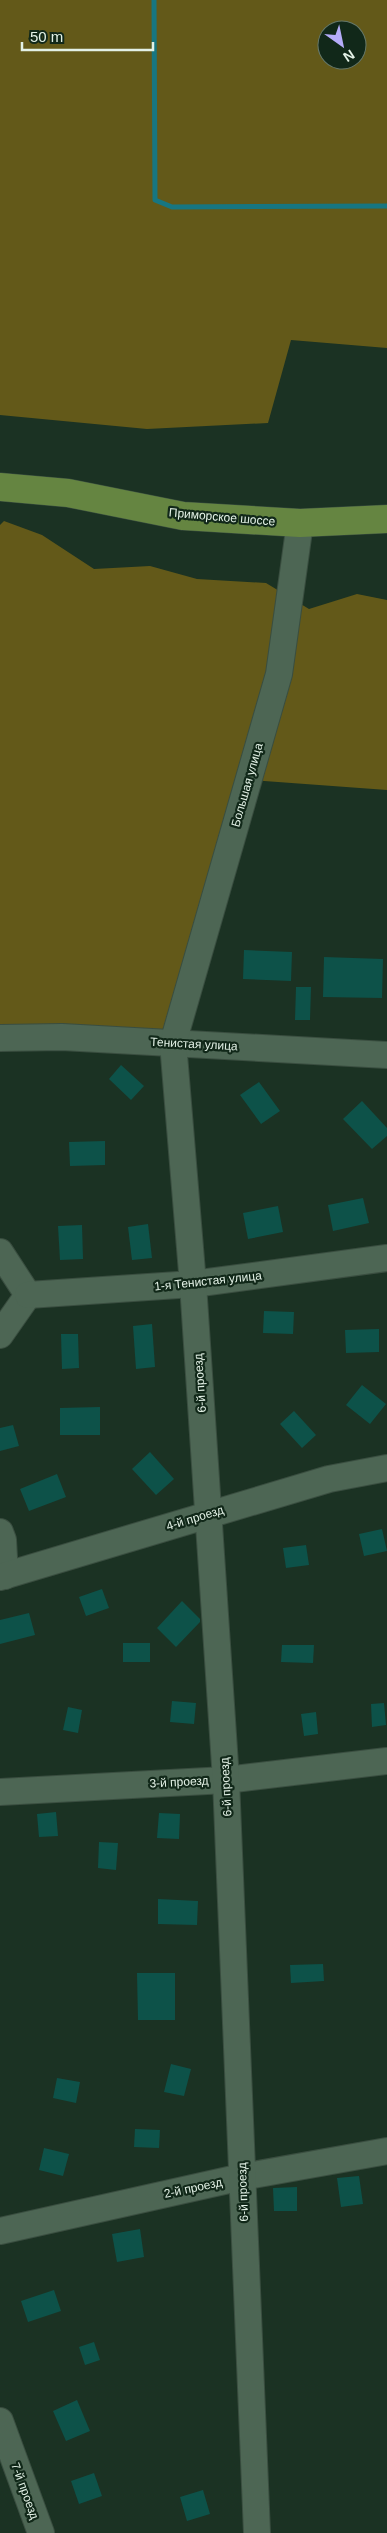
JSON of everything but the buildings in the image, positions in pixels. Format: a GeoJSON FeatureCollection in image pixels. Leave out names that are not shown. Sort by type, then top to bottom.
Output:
{"type":"FeatureCollection","features":[{"type":"Feature","properties":{"kind":"main road","name":"Приморское шоссе"},"geometry":{"type":"LineString","coordinates":[[0,487],[68,493],[183,516],[300,523],[387,520]]}},
{"type":"Feature","properties":{"kind":"street","name":"Большая улица"},"geometry":{"type":"LineString","coordinates":[[174,1043],[278,674],[300,523]]}},
{"type":"Feature","properties":{"kind":"street","name":"Тенистая улица"},"geometry":{"type":"LineString","coordinates":[[0,1038],[62,1037],[387,1055]]}},
{"type":"Feature","properties":{"kind":"street","name":"6-й проезд"},"geometry":{"type":"LineString","coordinates":[[174,1043],[193,1284],[226,1780],[257,2533]]}},
{"type":"Feature","properties":{"kind":"street"},"geometry":{"type":"LineString","coordinates":[[0,1252],[28,1295],[0,1335]]}},
{"type":"Feature","properties":{"kind":"street","name":"1-я Тенистая улица"},"geometry":{"type":"LineString","coordinates":[[28,1295],[193,1284],[387,1258]]}},
{"type":"Feature","properties":{"kind":"street","name":"4-й проезд"},"geometry":{"type":"LineString","coordinates":[[2,1576],[329,1479],[387,1468]]}},
{"type":"Feature","properties":{"kind":"street"},"geometry":{"type":"LineString","coordinates":[[0,1532],[4,1540],[2,1576]]}},
{"type":"Feature","properties":{"kind":"street","name":"3-й проезд"},"geometry":{"type":"LineString","coordinates":[[0,1792],[226,1780],[387,1761]]}},
{"type":"Feature","properties":{"kind":"street","name":"2-й проезд"},"geometry":{"type":"LineString","coordinates":[[0,2231],[242,2177],[387,2150]]}},
{"type":"Feature","properties":{"kind":"street","name":"7-й проезд"},"geometry":{"type":"LineString","coordinates":[[0,2421],[41,2533]]}},
{"type":"Feature","properties":{"kind":"shaded area"},"geometry":{"type":"Polygon","coordinates":[[[0,0],[387,0],[387,348],[291,340],[268,423],[147,429],[0,415],[0,0]]]}},
{"type":"Feature","properties":{"kind":"shaded area"},"geometry":{"type":"Polygon","coordinates":[[[4,521],[42,535],[94,569],[150,566],[197,579],[266,583],[309,609],[357,594],[387,600],[387,790],[249,780],[177,1029],[0,1038],[0,525],[4,521]]]}},
{"type":"Feature","properties":{"kind":"waterway"},"geometry":{"type":"LineString","coordinates":[[154,0],[155,200],[172,207],[387,206]]}}]}
